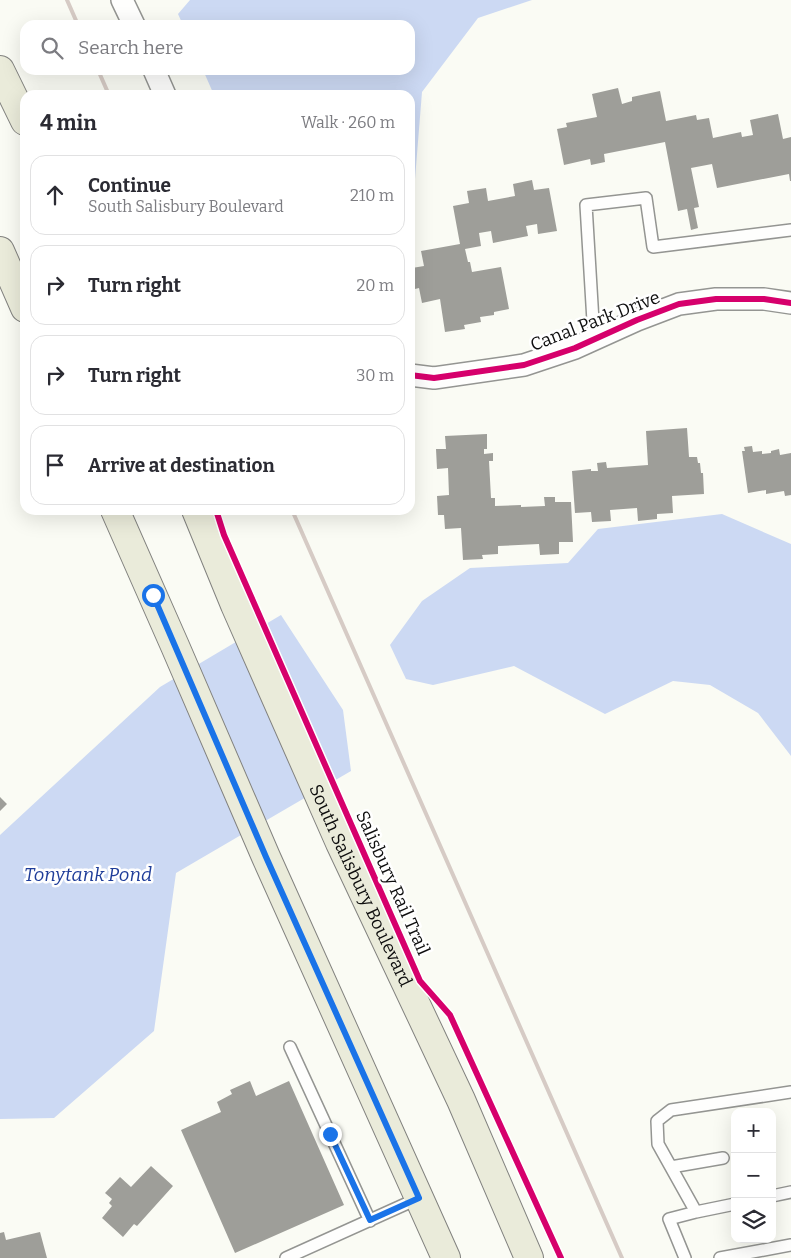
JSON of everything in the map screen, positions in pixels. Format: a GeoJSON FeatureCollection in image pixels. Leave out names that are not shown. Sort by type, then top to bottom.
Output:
{"type":"FeatureCollection","features":[{"type":"Feature","properties":{"kind":"main road"},"geometry":{"type":"LineString","coordinates":[[0,70],[20,111]]}},
{"type":"Feature","properties":{"kind":"main road"},"geometry":{"type":"LineString","coordinates":[[0,251],[20,297]]}},
{"type":"Feature","properties":{"kind":"main road"},"geometry":{"type":"LineString","coordinates":[[117,515],[266,857],[446,1258]]}},
{"type":"Feature","properties":{"kind":"main road","name":"South Salisbury Boulevard"},"geometry":{"type":"LineString","coordinates":[[198,515],[234,605],[340,843],[461,1100],[529,1258]]}},
{"type":"Feature","properties":{"kind":"street"},"geometry":{"type":"LineString","coordinates":[[122,0],[132,20]]}},
{"type":"Feature","properties":{"kind":"street"},"geometry":{"type":"LineString","coordinates":[[156,75],[163,90]]}},
{"type":"Feature","properties":{"kind":"street","name":"Canal Park Drive"},"geometry":{"type":"LineString","coordinates":[[415,376],[434,378],[524,365],[574,348],[637,320],[680,304],[716,299],[764,299],[791,303]]}},
{"type":"Feature","properties":{"kind":"lane"},"geometry":{"type":"LineString","coordinates":[[594,338],[586,205],[646,198],[653,247],[791,230]]}},
{"type":"Feature","properties":{"kind":"lane"},"geometry":{"type":"LineString","coordinates":[[290,1047],[370,1220]]}},
{"type":"Feature","properties":{"kind":"lane"},"geometry":{"type":"LineString","coordinates":[[696,1212],[658,1144],[656,1121],[671,1110],[791,1092]]}},
{"type":"Feature","properties":{"kind":"lane"},"geometry":{"type":"LineString","coordinates":[[671,1168],[723,1158]]}},
{"type":"Feature","properties":{"kind":"lane"},"geometry":{"type":"LineString","coordinates":[[776,1195],[791,1192]]}},
{"type":"Feature","properties":{"kind":"lane"},"geometry":{"type":"LineString","coordinates":[[286,1258],[419,1198]]}},
{"type":"Feature","properties":{"kind":"lane"},"geometry":{"type":"LineString","coordinates":[[685,1258],[669,1220],[731,1205]]}},
{"type":"Feature","properties":{"kind":"lane"},"geometry":{"type":"LineString","coordinates":[[720,1258],[791,1245]]}},
{"type":"Feature","properties":{"kind":"water"},"geometry":{"type":"Polygon","coordinates":[[[190,0],[532,0],[478,18],[422,92],[415,179],[415,90],[212,90],[205,75],[415,75],[415,20],[181,20],[178,14],[190,0]]]}},
{"type":"Feature","properties":{"kind":"water"},"geometry":{"type":"Polygon","coordinates":[[[722,514],[791,544],[791,756],[758,713],[710,685],[673,681],[605,714],[514,666],[433,685],[406,679],[390,645],[422,601],[470,568],[568,563],[598,529],[722,514]]]}},
{"type":"Feature","properties":{"kind":"water","name":"Tonytank Pond"},"geometry":{"type":"Polygon","coordinates":[[[281,615],[343,710],[351,771],[176,873],[154,1031],[54,1118],[0,1119],[0,835],[160,687],[281,615]]]}},
{"type":"Feature","properties":{"kind":"building"},"geometry":{"type":"Polygon","coordinates":[[[618,88],[622,104],[632,101],[632,97],[660,91],[666,121],[696,115],[697,120],[709,118],[713,138],[741,132],[742,137],[753,135],[750,120],[778,114],[783,139],[791,137],[791,181],[789,174],[717,188],[712,164],[691,168],[699,207],[694,208],[698,228],[691,230],[687,209],[678,211],[665,142],[604,154],[605,162],[591,165],[590,159],[564,165],[557,129],[567,127],[566,123],[597,117],[592,94],[618,88]]]}},
{"type":"Feature","properties":{"kind":"building"},"geometry":{"type":"Polygon","coordinates":[[[532,180],[534,190],[549,188],[557,231],[538,234],[537,224],[526,226],[528,236],[493,243],[491,231],[479,233],[481,246],[465,249],[468,262],[470,262],[472,272],[501,267],[509,309],[494,312],[494,315],[480,317],[481,322],[464,325],[465,329],[445,332],[440,299],[422,303],[419,288],[415,289],[415,268],[424,266],[421,251],[460,244],[453,206],[469,203],[467,191],[486,188],[488,201],[515,196],[513,184],[532,180]]]}},
{"type":"Feature","properties":{"kind":"building"},"geometry":{"type":"Polygon","coordinates":[[[687,428],[689,457],[697,457],[698,463],[700,463],[701,473],[703,473],[704,494],[672,496],[673,513],[657,514],[657,519],[638,521],[637,508],[610,510],[611,521],[592,522],[591,512],[575,513],[572,471],[591,469],[591,471],[598,471],[597,463],[606,462],[607,468],[648,465],[646,431],[687,428]]]}},
{"type":"Feature","properties":{"kind":"building"},"geometry":{"type":"Polygon","coordinates":[[[487,434],[487,449],[484,449],[484,454],[493,453],[493,461],[489,461],[491,498],[495,498],[495,506],[545,506],[544,497],[555,497],[555,502],[571,502],[573,542],[559,542],[559,554],[540,555],[539,544],[498,546],[498,554],[482,555],[483,559],[463,560],[461,528],[445,529],[444,515],[438,515],[437,496],[449,495],[448,468],[437,469],[436,449],[446,449],[445,436],[487,434]]]}},
{"type":"Feature","properties":{"kind":"building"},"geometry":{"type":"Polygon","coordinates":[[[752,446],[753,452],[762,451],[762,454],[771,453],[771,451],[779,449],[780,455],[791,453],[791,495],[785,496],[784,491],[766,494],[766,490],[748,493],[742,451],[745,451],[744,447],[752,446]]]}},
{"type":"Feature","properties":{"kind":"building"},"geometry":{"type":"Polygon","coordinates":[[[0,797],[7,804],[0,811],[0,797]]]}},
{"type":"Feature","properties":{"kind":"building"},"geometry":{"type":"Polygon","coordinates":[[[250,1081],[256,1096],[289,1081],[344,1205],[235,1253],[181,1130],[221,1112],[217,1102],[232,1094],[230,1090],[250,1081]]]}},
{"type":"Feature","properties":{"kind":"building"},"geometry":{"type":"Polygon","coordinates":[[[151,1166],[173,1186],[137,1226],[134,1224],[123,1237],[102,1218],[112,1206],[109,1203],[112,1199],[105,1193],[120,1177],[131,1187],[151,1166]]]}},
{"type":"Feature","properties":{"kind":"building"},"geometry":{"type":"Polygon","coordinates":[[[4,1232],[6,1240],[40,1232],[47,1258],[0,1258],[0,1233],[4,1232]]]}},
{"type":"Feature","properties":{"kind":"railway"},"geometry":{"type":"LineString","coordinates":[[67,0],[76,20]]}},
{"type":"Feature","properties":{"kind":"railway"},"geometry":{"type":"LineString","coordinates":[[100,75],[107,90]]}},
{"type":"Feature","properties":{"kind":"railway"},"geometry":{"type":"LineString","coordinates":[[294,515],[622,1258]]}},
{"type":"Feature","properties":{"kind":"cycle path"},"geometry":{"type":"LineString","coordinates":[[415,376],[434,378],[524,365],[575,348],[637,320],[679,304],[716,299],[764,299],[791,303]]}},
{"type":"Feature","properties":{"kind":"cycle path","name":"Salisbury Rail Trail"},"geometry":{"type":"LineString","coordinates":[[218,515],[224,535],[420,981],[450,1015],[561,1258]]}},
{"type":"Feature","properties":{"kind":"route"},"geometry":{"type":"LineString","coordinates":[[153,595],[266,857],[419,1198],[370,1220],[330,1134]]}}]}
